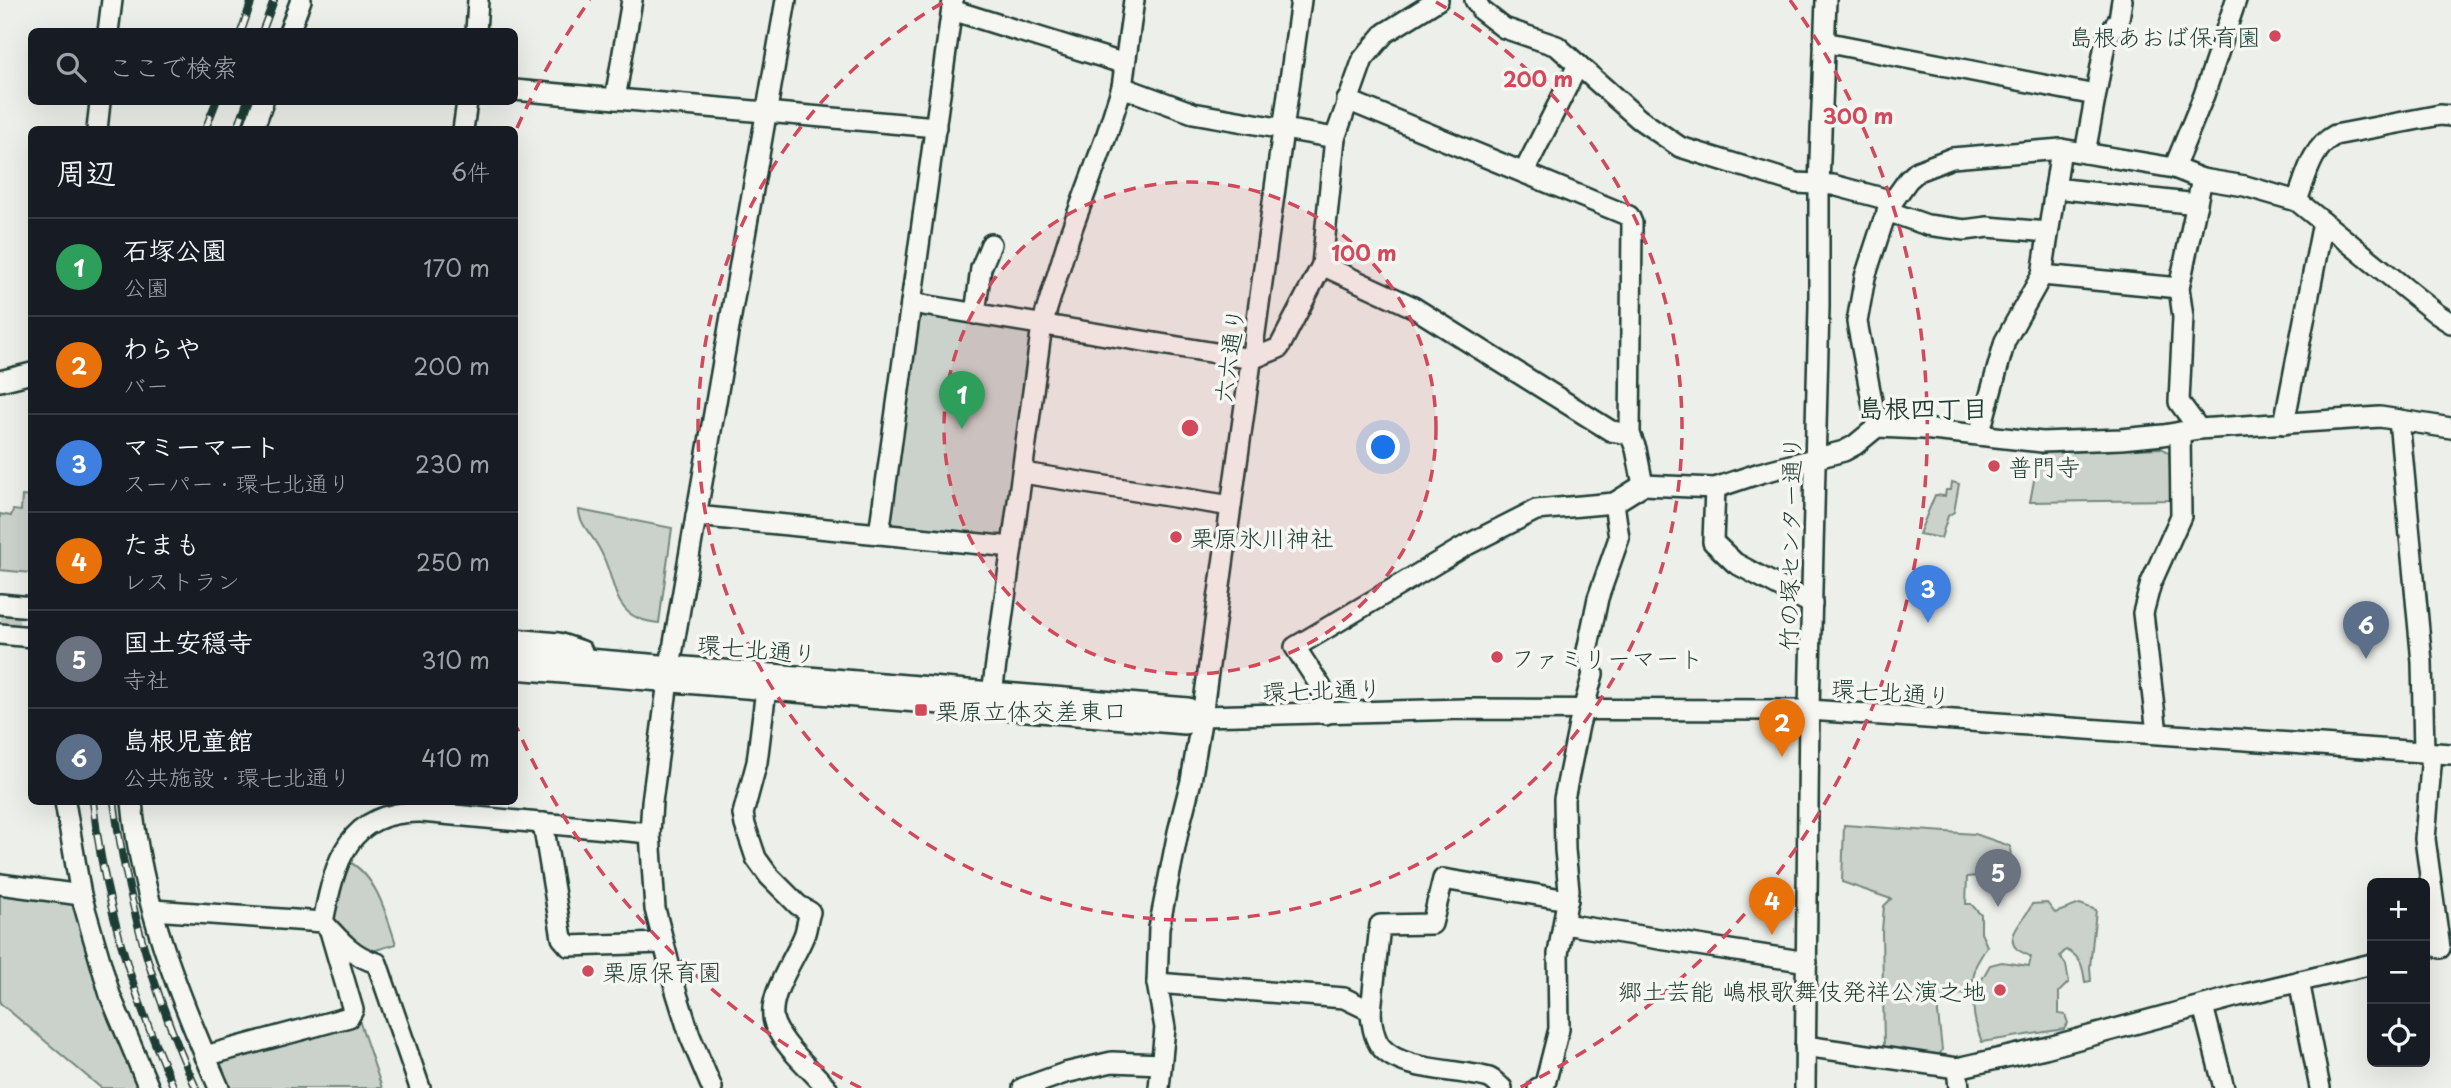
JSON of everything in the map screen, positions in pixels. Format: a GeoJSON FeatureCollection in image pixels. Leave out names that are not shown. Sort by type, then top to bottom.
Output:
{"type":"FeatureCollection","features":[{"type":"Feature","properties":{"kind":"street"},"geometry":{"type":"LineString","coordinates":[[108,28],[112,0]]}},
{"type":"Feature","properties":{"kind":"street"},"geometry":{"type":"LineString","coordinates":[[290,28],[301,0]]}},
{"type":"Feature","properties":{"kind":"street"},"geometry":{"type":"LineString","coordinates":[[476,28],[478,0]]}},
{"type":"Feature","properties":{"kind":"street"},"geometry":{"type":"LineString","coordinates":[[615,99],[632,0]]}},
{"type":"Feature","properties":{"kind":"street"},"geometry":{"type":"LineString","coordinates":[[712,1088],[690,1035],[663,943],[655,909],[650,834],[669,674],[786,0]]}},
{"type":"Feature","properties":{"kind":"street"},"geometry":{"type":"LineString","coordinates":[[991,701],[1042,325],[1070,234],[1122,87],[1134,0]]}},
{"type":"Feature","properties":{"kind":"street","name":"六六通り"},"geometry":{"type":"LineString","coordinates":[[1159,1088],[1165,1028],[1157,983],[1159,929],[1202,716],[1301,0]]}},
{"type":"Feature","properties":{"kind":"street"},"geometry":{"type":"LineString","coordinates":[[911,303],[1252,359],[1279,348],[1322,265],[1335,138],[1363,59],[1385,33],[1438,0]]}},
{"type":"Feature","properties":{"kind":"street"},"geometry":{"type":"LineString","coordinates":[[1475,0],[1482,11],[1504,28],[1557,46],[1639,119],[1680,147],[1797,183],[1833,184],[1890,206],[1927,226],[1965,230],[1988,227],[2048,232]]}},
{"type":"Feature","properties":{"kind":"street","name":"竹の塚センター通り"},"geometry":{"type":"LineString","coordinates":[[1805,1088],[1819,185],[1826,0]]}},
{"type":"Feature","properties":{"kind":"street"},"geometry":{"type":"LineString","coordinates":[[2085,153],[2106,39],[2119,19],[2122,0]]}},
{"type":"Feature","properties":{"kind":"street"},"geometry":{"type":"LineString","coordinates":[[2174,168],[2204,95],[2236,0]]}},
{"type":"Feature","properties":{"kind":"street"},"geometry":{"type":"LineString","coordinates":[[879,534],[953,5],[1125,64]]}},
{"type":"Feature","properties":{"kind":"street"},"geometry":{"type":"LineString","coordinates":[[1824,42],[2095,95]]}},
{"type":"Feature","properties":{"kind":"street"},"geometry":{"type":"LineString","coordinates":[[1524,172],[1578,65]]}},
{"type":"Feature","properties":{"kind":"street"},"geometry":{"type":"LineString","coordinates":[[1122,87],[1193,113],[1335,138]]}},
{"type":"Feature","properties":{"kind":"street"},"geometry":{"type":"LineString","coordinates":[[518,90],[936,127]]}},
{"type":"Feature","properties":{"kind":"street"},"geometry":{"type":"LineString","coordinates":[[1347,100],[1629,216],[1632,223],[1630,434],[1636,449],[1643,485]]}},
{"type":"Feature","properties":{"kind":"street"},"geometry":{"type":"LineString","coordinates":[[97,126],[100,105]]}},
{"type":"Feature","properties":{"kind":"street"},"geometry":{"type":"LineString","coordinates":[[255,126],[263,105]]}},
{"type":"Feature","properties":{"kind":"street"},"geometry":{"type":"LineString","coordinates":[[464,126],[467,105]]}},
{"type":"Feature","properties":{"kind":"street"},"geometry":{"type":"LineString","coordinates":[[2298,201],[2312,159],[2326,140],[2335,135],[2427,117],[2451,116]]}},
{"type":"Feature","properties":{"kind":"street"},"geometry":{"type":"LineString","coordinates":[[1979,435],[2005,341],[2042,275],[2061,149]]}},
{"type":"Feature","properties":{"kind":"street"},"geometry":{"type":"LineString","coordinates":[[1877,427],[1857,322],[1865,277],[1890,206],[1908,180],[1918,172],[1952,158],[2061,149],[2174,168],[2202,179],[2245,186],[2298,201],[2451,323]]}},
{"type":"Feature","properties":{"kind":"street"},"geometry":{"type":"LineString","coordinates":[[2157,733],[2143,613],[2151,583],[2181,516],[2189,430],[2179,402],[2183,317],[2179,288],[2202,179]]}},
{"type":"Feature","properties":{"kind":"street"},"geometry":{"type":"LineString","coordinates":[[2055,188],[2197,204]]}},
{"type":"Feature","properties":{"kind":"street"},"geometry":{"type":"LineString","coordinates":[[2284,424],[2323,222]]}},
{"type":"Feature","properties":{"kind":"street"},"geometry":{"type":"LineString","coordinates":[[975,314],[981,268],[991,244]]}},
{"type":"Feature","properties":{"kind":"street"},"geometry":{"type":"LineString","coordinates":[[1322,265],[1413,307],[1611,431],[1630,434]]}},
{"type":"Feature","properties":{"kind":"street"},"geometry":{"type":"LineString","coordinates":[[2042,275],[2179,288]]}},
{"type":"Feature","properties":{"kind":"street"},"geometry":{"type":"LineString","coordinates":[[0,381],[28,374]]}},
{"type":"Feature","properties":{"kind":"street"},"geometry":{"type":"LineString","coordinates":[[1326,713],[1321,687],[1295,647],[1467,545],[1535,510],[1614,503],[1643,485],[1715,488],[1837,453],[1855,445],[1877,427],[1923,429],[2042,442],[2153,436],[2189,430],[2380,417],[2451,428]]}},
{"type":"Feature","properties":{"kind":"street"},"geometry":{"type":"LineString","coordinates":[[2399,421],[2422,662],[2436,753],[2425,839],[2439,948]]}},
{"type":"Feature","properties":{"kind":"street"},"geometry":{"type":"LineString","coordinates":[[1023,472],[1231,506]]}},
{"type":"Feature","properties":{"kind":"street"},"geometry":{"type":"LineString","coordinates":[[1715,488],[1713,542],[1735,563],[1812,604]]}},
{"type":"Feature","properties":{"kind":"street"},"geometry":{"type":"LineString","coordinates":[[1538,1088],[1544,1088],[1559,1029],[1558,954],[1569,890],[1564,799],[1592,674],[1587,651],[1598,598],[1619,538],[1614,503]]}},
{"type":"Feature","properties":{"kind":"street"},"geometry":{"type":"LineString","coordinates":[[696,516],[1012,547]]}},
{"type":"Feature","properties":{"kind":"street"},"geometry":{"type":"LineString","coordinates":[[0,604],[28,607]]}},
{"type":"Feature","properties":{"kind":"street"},"geometry":{"type":"LineString","coordinates":[[0,634],[28,637]]}},
{"type":"Feature","properties":{"kind":"street"},"geometry":{"type":"LineString","coordinates":[[518,639],[558,643],[603,669]]}},
{"type":"Feature","properties":{"kind":"street","name":"環七北通り"},"geometry":{"type":"LineString","coordinates":[[518,654],[603,669]]}},
{"type":"Feature","properties":{"kind":"street","name":"環七北通り"},"geometry":{"type":"LineString","coordinates":[[518,669],[603,669],[669,674],[991,701],[1185,724],[1202,716],[1464,709],[1809,710],[2436,753]]}},
{"type":"Feature","properties":{"kind":"street"},"geometry":{"type":"LineString","coordinates":[[518,680],[553,683],[603,669]]}},
{"type":"Feature","properties":{"kind":"street","name":"環七北通り"},"geometry":{"type":"LineString","coordinates":[[669,674],[766,689],[991,701]]}},
{"type":"Feature","properties":{"kind":"street"},"geometry":{"type":"LineString","coordinates":[[766,689],[757,762],[743,814],[745,825],[756,858],[769,876],[798,905],[810,912],[805,933],[781,982],[773,1016],[775,1025],[796,1055],[827,1088]]}},
{"type":"Feature","properties":{"kind":"street"},"geometry":{"type":"LineString","coordinates":[[66,805],[81,895],[110,995],[149,1088]]}},
{"type":"Feature","properties":{"kind":"street"},"geometry":{"type":"LineString","coordinates":[[132,805],[141,858],[165,956],[181,1002],[219,1088]]}},
{"type":"Feature","properties":{"kind":"street"},"geometry":{"type":"LineString","coordinates":[[205,1056],[349,1017],[353,1010],[327,926],[334,872],[340,856],[358,832],[380,818],[393,813],[421,812],[650,834]]}},
{"type":"Feature","properties":{"kind":"street"},"geometry":{"type":"LineString","coordinates":[[543,823],[562,938],[569,946],[663,943]]}},
{"type":"Feature","properties":{"kind":"street"},"geometry":{"type":"LineString","coordinates":[[1502,1088],[1491,1079],[1441,1071],[1399,1059],[1380,1047],[1371,1021],[1371,1011],[1380,925],[1432,924],[1443,879],[1568,900]]}},
{"type":"Feature","properties":{"kind":"street"},"geometry":{"type":"LineString","coordinates":[[0,884],[81,895]]}},
{"type":"Feature","properties":{"kind":"street"},"geometry":{"type":"LineString","coordinates":[[153,910],[327,926],[340,942],[356,954],[377,963],[420,1088]]}},
{"type":"Feature","properties":{"kind":"street"},"geometry":{"type":"LineString","coordinates":[[1564,924],[1807,962]]}},
{"type":"Feature","properties":{"kind":"street"},"geometry":{"type":"LineString","coordinates":[[1805,1046],[1957,1068],[2367,965]]}},
{"type":"Feature","properties":{"kind":"street"},"geometry":{"type":"LineString","coordinates":[[2299,981],[2320,1088]]}},
{"type":"Feature","properties":{"kind":"street"},"geometry":{"type":"LineString","coordinates":[[1157,983],[1344,998],[1371,1011]]}},
{"type":"Feature","properties":{"kind":"street"},"geometry":{"type":"LineString","coordinates":[[2203,1006],[2224,1088]]}},
{"type":"Feature","properties":{"kind":"street"},"geometry":{"type":"LineString","coordinates":[[1023,1088],[1065,1073],[1112,1062],[1161,1064]]}},
{"type":"Feature","properties":{"kind":"street"},"geometry":{"type":"LineString","coordinates":[[1957,1068],[1959,1088]]}},
{"type":"Feature","properties":{"kind":"shaded area"},"geometry":{"type":"Polygon","coordinates":[[[925,312],[1032,332],[1008,532],[1001,538],[894,528],[888,522],[917,318],[925,312]]]}},
{"type":"Feature","properties":{"kind":"shaded area"},"geometry":{"type":"Polygon","coordinates":[[[2162,448],[2169,453],[2172,500],[2030,502],[2038,459],[2043,453],[2162,448]]]}},
{"type":"Feature","properties":{"kind":"shaded area"},"geometry":{"type":"Polygon","coordinates":[[[1952,482],[1959,484],[1954,512],[1948,516],[1941,538],[1919,534],[1935,495],[1945,496],[1946,490],[1951,490],[1952,482]]]}},
{"type":"Feature","properties":{"kind":"shaded area"},"geometry":{"type":"Polygon","coordinates":[[[22,496],[28,497],[28,573],[0,570],[0,514],[11,516],[13,510],[21,511],[22,496]]]}},
{"type":"Feature","properties":{"kind":"shaded area"},"geometry":{"type":"Polygon","coordinates":[[[579,510],[672,528],[659,623],[643,620],[623,606],[617,597],[605,561],[584,525],[579,510]]]}},
{"type":"Feature","properties":{"kind":"shaded area"},"geometry":{"type":"Polygon","coordinates":[[[1844,825],[1975,834],[2010,846],[2012,873],[1967,877],[1966,904],[1971,904],[1981,915],[1981,933],[1987,946],[1976,965],[1970,993],[1948,996],[1937,1004],[1942,1050],[1938,1057],[1888,1053],[1884,1047],[1882,931],[1884,906],[1891,899],[1842,882],[1844,825]]]}},
{"type":"Feature","properties":{"kind":"shaded area"},"geometry":{"type":"Polygon","coordinates":[[[348,861],[366,876],[373,886],[396,944],[366,953],[337,926],[336,904],[348,861]]]}},
{"type":"Feature","properties":{"kind":"shaded area"},"geometry":{"type":"Polygon","coordinates":[[[0,893],[70,901],[79,910],[96,978],[124,1054],[140,1088],[101,1088],[0,1003],[0,893]]]}},
{"type":"Feature","properties":{"kind":"shaded area"},"geometry":{"type":"Polygon","coordinates":[[[2047,903],[2055,913],[2080,904],[2096,910],[2091,981],[2085,982],[2080,963],[2075,955],[2066,950],[2060,956],[2066,965],[2069,982],[2059,992],[2059,1014],[2065,1015],[2068,1023],[2064,1029],[1982,1042],[1974,1010],[1979,985],[1990,965],[2002,962],[2029,966],[2031,957],[2016,948],[2013,938],[2032,904],[2047,903]]]}},
{"type":"Feature","properties":{"kind":"shaded area"},"geometry":{"type":"Polygon","coordinates":[[[360,1023],[382,1088],[229,1088],[218,1064],[221,1059],[360,1023]]]}},
{"type":"Feature","properties":{"kind":"tunnel"},"geometry":{"type":"LineString","coordinates":[[0,622],[28,625]]}},
{"type":"Feature","properties":{"kind":"railway"},"geometry":{"type":"LineString","coordinates":[[242,28],[252,0]]}},
{"type":"Feature","properties":{"kind":"railway"},"geometry":{"type":"LineString","coordinates":[[264,28],[274,0]]}},
{"type":"Feature","properties":{"kind":"railway"},"geometry":{"type":"LineString","coordinates":[[207,126],[215,105]]}},
{"type":"Feature","properties":{"kind":"railway"},"geometry":{"type":"LineString","coordinates":[[238,126],[246,105]]}},
{"type":"Feature","properties":{"kind":"railway"},"geometry":{"type":"LineString","coordinates":[[93,805],[105,875],[122,948],[146,1019],[174,1088]]}},
{"type":"Feature","properties":{"kind":"railway"},"geometry":{"type":"LineString","coordinates":[[114,805],[126,876],[144,948],[167,1018],[196,1088]]}},
{"type":"Feature","properties":{"kind":"place","name":"島根あおば保育園"},"geometry":{"type":"Point","coordinates":[2275,36]}},
{"type":"Feature","properties":{"kind":"place","name":"石塚公園"},"geometry":{"type":"Point","coordinates":[962,429]}},
{"type":"Feature","properties":{"kind":"place","name":"普門寺"},"geometry":{"type":"Point","coordinates":[1994,466]}},
{"type":"Feature","properties":{"kind":"place","name":"栗原氷川神社"},"geometry":{"type":"Point","coordinates":[1176,537]}},
{"type":"Feature","properties":{"kind":"place","name":"マミーマート"},"geometry":{"type":"Point","coordinates":[1928,623]}},
{"type":"Feature","properties":{"kind":"place","name":"ファミリーマート"},"geometry":{"type":"Point","coordinates":[1497,657]}},
{"type":"Feature","properties":{"kind":"place","name":"島根児童館"},"geometry":{"type":"Point","coordinates":[2366,659]}},
{"type":"Feature","properties":{"kind":"place","name":"栗原立体交差東口"},"geometry":{"type":"Point","coordinates":[921,710]}},
{"type":"Feature","properties":{"kind":"place","name":"わらや"},"geometry":{"type":"Point","coordinates":[1782,757]}},
{"type":"Feature","properties":{"kind":"place","name":"国土安穏寺"},"geometry":{"type":"Point","coordinates":[1998,907]}},
{"type":"Feature","properties":{"kind":"place","name":"たまも"},"geometry":{"type":"Point","coordinates":[1772,935]}},
{"type":"Feature","properties":{"kind":"place","name":"栗原保育園"},"geometry":{"type":"Point","coordinates":[588,971]}},
{"type":"Feature","properties":{"kind":"place","name":"郷土芸能 嶋根歌舞伎発祥公演之地"},"geometry":{"type":"Point","coordinates":[2000,990]}},
{"type":"Feature","properties":{"kind":"district","name":"島根四丁目"},"geometry":{"type":"Point","coordinates":[1923,407]}}]}
